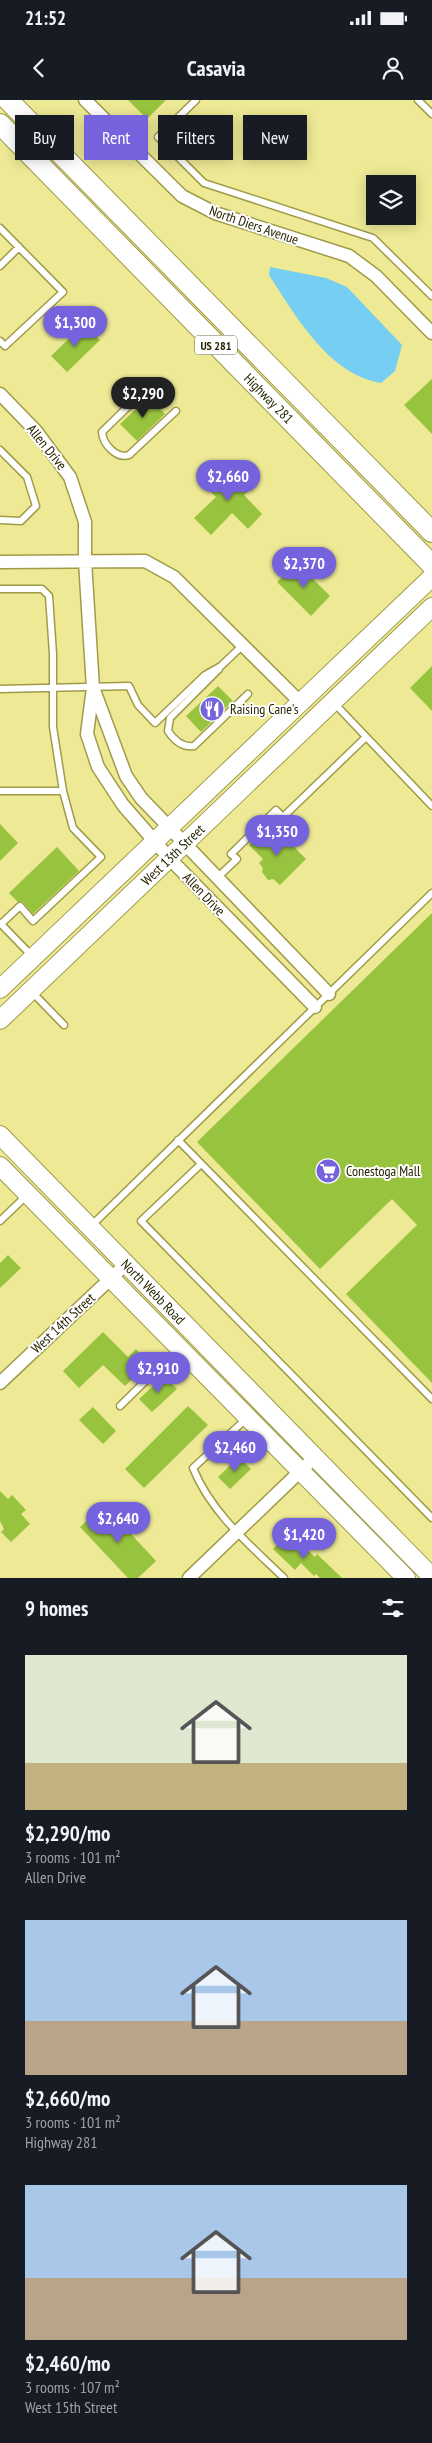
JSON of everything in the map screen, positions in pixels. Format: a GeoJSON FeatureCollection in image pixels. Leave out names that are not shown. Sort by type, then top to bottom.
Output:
{"type":"FeatureCollection","features":[{"type":"Feature","properties":{"kind":"highway","name":"Highway 281"},"geometry":{"type":"LineString","coordinates":[[8,100],[432,532]]}},
{"type":"Feature","properties":{"kind":"highway","name":"Highway 281"},"geometry":{"type":"LineString","coordinates":[[0,124],[432,565]]}},
{"type":"Feature","properties":{"kind":"main road","name":"West 13th Street"},"geometry":{"type":"LineString","coordinates":[[0,989],[432,577]]}},
{"type":"Feature","properties":{"kind":"main road","name":"West 13th Street"},"geometry":{"type":"LineString","coordinates":[[0,1020],[432,607]]}},
{"type":"Feature","properties":{"kind":"main road","name":"North Webb Road"},"geometry":{"type":"LineString","coordinates":[[0,1135],[432,1577]]}},
{"type":"Feature","properties":{"kind":"main road","name":"North Webb Road"},"geometry":{"type":"LineString","coordinates":[[0,1166],[406,1578]]}},
{"type":"Feature","properties":{"kind":"street","name":"North Diers Avenue"},"geometry":{"type":"LineString","coordinates":[[85,100],[188,200],[214,213],[349,256],[376,276],[432,333]]}},
{"type":"Feature","properties":{"kind":"street","name":"Allen Drive"},"geometry":{"type":"LineString","coordinates":[[0,394],[36,431],[70,477],[85,522],[85,561],[93,688],[87,734],[98,767],[123,805],[170,859],[315,1007]]}},
{"type":"Feature","properties":{"kind":"street"},"geometry":{"type":"LineString","coordinates":[[0,562],[145,561],[174,577],[301,703]]}},
{"type":"Feature","properties":{"kind":"street","name":"Allen Drive"},"geometry":{"type":"LineString","coordinates":[[93,688],[126,776],[141,798],[329,994]]}},
{"type":"Feature","properties":{"kind":"street","name":"West 14th Street"},"geometry":{"type":"LineString","coordinates":[[0,1383],[126,1264]]}},
{"type":"Feature","properties":{"kind":"street"},"geometry":{"type":"LineString","coordinates":[[189,1578],[315,1457]]}},
{"type":"Feature","properties":{"kind":"lane"},"geometry":{"type":"LineString","coordinates":[[196,100],[158,137],[204,183],[373,238],[432,296]]}},
{"type":"Feature","properties":{"kind":"lane"},"geometry":{"type":"LineString","coordinates":[[418,100],[432,114]]}},
{"type":"Feature","properties":{"kind":"lane"},"geometry":{"type":"LineString","coordinates":[[0,228],[62,292],[5,346],[0,341]]}},
{"type":"Feature","properties":{"kind":"lane"},"geometry":{"type":"LineString","coordinates":[[0,266],[19,247]]}},
{"type":"Feature","properties":{"kind":"lane"},"geometry":{"type":"LineString","coordinates":[[150,385],[106,427],[102,438],[108,447],[117,455],[124,457],[129,455],[176,411]]}},
{"type":"Feature","properties":{"kind":"lane"},"geometry":{"type":"LineString","coordinates":[[0,450],[27,477],[36,506],[21,521],[0,520]]}},
{"type":"Feature","properties":{"kind":"lane"},"geometry":{"type":"LineString","coordinates":[[0,589],[42,589],[49,596],[53,727],[63,791],[73,828],[101,857],[33,921],[20,906],[0,924],[34,958]]}},
{"type":"Feature","properties":{"kind":"lane"},"geometry":{"type":"LineString","coordinates":[[243,645],[170,718],[168,731],[182,745],[194,746],[248,694]]}},
{"type":"Feature","properties":{"kind":"lane"},"geometry":{"type":"LineString","coordinates":[[0,689],[129,686],[138,704],[155,724],[205,675],[221,666]]}},
{"type":"Feature","properties":{"kind":"lane"},"geometry":{"type":"LineString","coordinates":[[333,702],[432,806]]}},
{"type":"Feature","properties":{"kind":"lane"},"geometry":{"type":"LineString","coordinates":[[218,877],[236,859],[231,854],[276,810],[283,817],[366,737]]}},
{"type":"Feature","properties":{"kind":"lane"},"geometry":{"type":"LineString","coordinates":[[0,791],[63,791]]}},
{"type":"Feature","properties":{"kind":"lane"},"geometry":{"type":"LineString","coordinates":[[90,1227],[432,892]]}},
{"type":"Feature","properties":{"kind":"lane"},"geometry":{"type":"LineString","coordinates":[[31,992],[64,1025]]}},
{"type":"Feature","properties":{"kind":"lane"},"geometry":{"type":"LineString","coordinates":[[178,1140],[432,1399]]}},
{"type":"Feature","properties":{"kind":"lane"},"geometry":{"type":"LineString","coordinates":[[202,1164],[141,1221],[432,1518]]}},
{"type":"Feature","properties":{"kind":"lane"},"geometry":{"type":"LineString","coordinates":[[0,1221],[28,1194]]}},
{"type":"Feature","properties":{"kind":"lane"},"geometry":{"type":"LineString","coordinates":[[120,1406],[179,1348]]}},
{"type":"Feature","properties":{"kind":"lane"},"geometry":{"type":"LineString","coordinates":[[248,1418],[193,1468],[200,1485],[237,1532],[284,1578]]}},
{"type":"Feature","properties":{"kind":"water"},"geometry":{"type":"Polygon","coordinates":[[[270,267],[326,278],[347,287],[402,345],[395,371],[381,383],[362,377],[345,368],[329,356],[290,308],[269,275],[270,267]]]}},
{"type":"Feature","properties":{"kind":"building"},"geometry":{"type":"Polygon","coordinates":[[[128,100],[166,100],[148,118],[148,115],[143,115],[128,100]]]}},
{"type":"Feature","properties":{"kind":"building"},"geometry":{"type":"Polygon","coordinates":[[[84,324],[100,340],[67,372],[51,356],[84,324]]]}},
{"type":"Feature","properties":{"kind":"building"},"geometry":{"type":"Polygon","coordinates":[[[432,379],[432,434],[404,405],[432,379]]]}},
{"type":"Feature","properties":{"kind":"building"},"geometry":{"type":"Polygon","coordinates":[[[149,397],[165,414],[137,441],[120,424],[149,397]]]}},
{"type":"Feature","properties":{"kind":"building"},"geometry":{"type":"Polygon","coordinates":[[[217,467],[234,485],[249,472],[259,481],[244,495],[262,514],[248,529],[232,513],[211,535],[194,518],[216,497],[202,483],[217,467]]]}},
{"type":"Feature","properties":{"kind":"building"},"geometry":{"type":"Polygon","coordinates":[[[297,563],[330,596],[311,616],[277,582],[297,563]]]}},
{"type":"Feature","properties":{"kind":"building"},"geometry":{"type":"Polygon","coordinates":[[[432,666],[432,711],[410,688],[432,666]]]}},
{"type":"Feature","properties":{"kind":"building"},"geometry":{"type":"Polygon","coordinates":[[[218,686],[233,701],[201,732],[186,716],[218,686]]]}},
{"type":"Feature","properties":{"kind":"building"},"geometry":{"type":"Polygon","coordinates":[[[0,824],[18,843],[0,861],[0,824]]]}},
{"type":"Feature","properties":{"kind":"building"},"geometry":{"type":"Polygon","coordinates":[[[265,828],[280,843],[285,838],[306,859],[280,885],[273,879],[268,880],[262,872],[263,868],[259,863],[263,859],[249,845],[265,828]]]}},
{"type":"Feature","properties":{"kind":"building"},"geometry":{"type":"Polygon","coordinates":[[[57,847],[79,871],[33,914],[23,902],[18,902],[9,893],[57,847]]]}},
{"type":"Feature","properties":{"kind":"building","name":"Conestoga Mall"},"geometry":{"type":"Polygon","coordinates":[[[432,913],[432,1383],[346,1294],[417,1225],[392,1199],[320,1269],[197,1142],[432,913]]]}},
{"type":"Feature","properties":{"kind":"building"},"geometry":{"type":"Polygon","coordinates":[[[8,1255],[21,1268],[0,1288],[0,1263],[8,1255]]]}},
{"type":"Feature","properties":{"kind":"building"},"geometry":{"type":"Polygon","coordinates":[[[103,1332],[128,1357],[136,1349],[149,1363],[125,1386],[103,1365],[79,1388],[63,1371],[103,1332]]]}},
{"type":"Feature","properties":{"kind":"building"},"geometry":{"type":"Polygon","coordinates":[[[164,1376],[177,1389],[152,1412],[139,1399],[164,1376]]]}},
{"type":"Feature","properties":{"kind":"building"},"geometry":{"type":"Polygon","coordinates":[[[188,1406],[208,1425],[144,1488],[125,1469],[188,1406]]]}},
{"type":"Feature","properties":{"kind":"building"},"geometry":{"type":"Polygon","coordinates":[[[93,1407],[116,1431],[103,1444],[79,1420],[93,1407]]]}},
{"type":"Feature","properties":{"kind":"building"},"geometry":{"type":"Polygon","coordinates":[[[239,1457],[251,1469],[230,1489],[218,1477],[239,1457]]]}},
{"type":"Feature","properties":{"kind":"building"},"geometry":{"type":"Polygon","coordinates":[[[0,1491],[8,1499],[12,1495],[26,1510],[21,1514],[30,1524],[11,1542],[1,1532],[4,1529],[0,1521],[0,1491]]]}},
{"type":"Feature","properties":{"kind":"building"},"geometry":{"type":"Polygon","coordinates":[[[104,1505],[156,1561],[138,1578],[128,1578],[80,1527],[104,1505]]]}},
{"type":"Feature","properties":{"kind":"building"},"geometry":{"type":"Polygon","coordinates":[[[285,1536],[299,1550],[303,1546],[315,1557],[317,1554],[342,1578],[320,1578],[316,1574],[314,1576],[301,1563],[295,1570],[273,1549],[285,1536]]]}},
{"type":"Feature","properties":{"kind":"place","name":"Raising Cane's"},"geometry":{"type":"Point","coordinates":[212,709]}},
{"type":"Feature","properties":{"kind":"place","name":"Conestoga Mall"},"geometry":{"type":"Point","coordinates":[328,1171]}}]}
